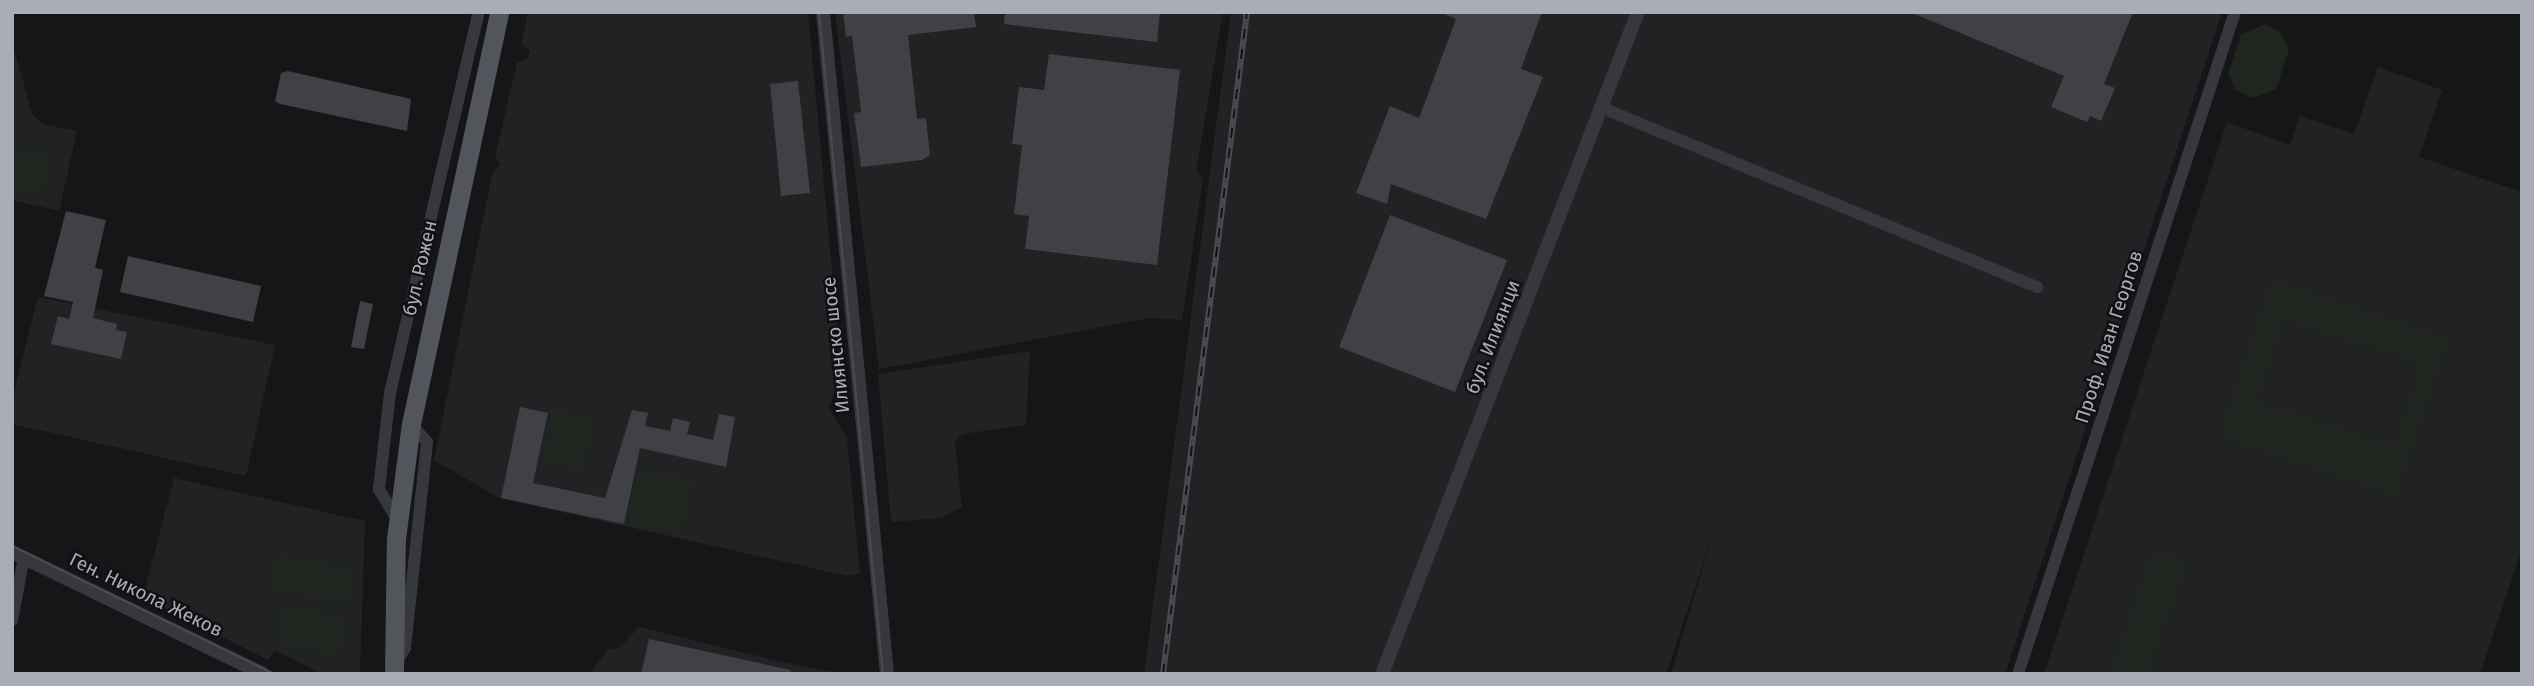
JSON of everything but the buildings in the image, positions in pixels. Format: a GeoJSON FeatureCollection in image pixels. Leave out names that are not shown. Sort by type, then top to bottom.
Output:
{"type":"FeatureCollection","features":[{"type":"Feature","properties":{"kind":"main road","name":"бул. Рожен"},"geometry":{"type":"LineString","coordinates":[[394,670],[398,522],[411,424],[499,12]]}},
{"type":"Feature","properties":{"kind":"street","name":"бул. Рожен"},"geometry":{"type":"LineString","coordinates":[[398,522],[379,489],[390,393],[479,12]]}},
{"type":"Feature","properties":{"kind":"street","name":"Илиянско шосе"},"geometry":{"type":"LineString","coordinates":[[824,12],[887,674]]}},
{"type":"Feature","properties":{"kind":"street","name":"бул. Илиянци"},"geometry":{"type":"LineString","coordinates":[[1382,674],[1638,12]]}},
{"type":"Feature","properties":{"kind":"street","name":"Проф. Иван Георгов"},"geometry":{"type":"LineString","coordinates":[[2018,674],[2235,12]]}},
{"type":"Feature","properties":{"kind":"street"},"geometry":{"type":"LineString","coordinates":[[1600,107],[2037,287]]}},
{"type":"Feature","properties":{"kind":"street","name":"бул. Рожен"},"geometry":{"type":"LineString","coordinates":[[394,670],[405,648],[427,442],[411,424]]}},
{"type":"Feature","properties":{"kind":"street"},"geometry":{"type":"LineString","coordinates":[[12,620],[18,554]]}},
{"type":"Feature","properties":{"kind":"street","name":"Ген. Никола Жеков"},"geometry":{"type":"LineString","coordinates":[[18,554],[263,674]]}},
{"type":"Feature","properties":{"kind":"shaded area"},"geometry":{"type":"Polygon","coordinates":[[[528,12],[808,12],[841,366],[829,408],[847,438],[860,574],[848,576],[499,498],[434,460],[492,175],[500,164],[495,157],[517,62],[528,58],[530,51],[521,43],[528,12]]]}},
{"type":"Feature","properties":{"kind":"shaded area"},"geometry":{"type":"Polygon","coordinates":[[[835,12],[1223,12],[1196,172],[1203,178],[1182,320],[1149,318],[879,369],[835,12]]]}},
{"type":"Feature","properties":{"kind":"shaded area"},"geometry":{"type":"Polygon","coordinates":[[[1231,12],[2222,12],[2005,674],[1671,674],[1712,537],[1666,674],[1144,674],[1231,12]]]}},
{"type":"Feature","properties":{"kind":"shaded area"},"geometry":{"type":"Polygon","coordinates":[[[2266,24],[2281,33],[2289,49],[2276,90],[2252,98],[2236,90],[2228,74],[2241,34],[2266,24]]]}},
{"type":"Feature","properties":{"kind":"shaded area"},"geometry":{"type":"Polygon","coordinates":[[[12,41],[32,113],[42,124],[77,131],[59,211],[12,200],[12,41]]]}},
{"type":"Feature","properties":{"kind":"shaded area"},"geometry":{"type":"Polygon","coordinates":[[[2378,67],[2442,90],[2419,157],[2522,192],[2522,549],[2480,674],[2044,674],[2227,122],[2290,145],[2300,116],[2354,134],[2378,67]]]}},
{"type":"Feature","properties":{"kind":"shaded area"},"geometry":{"type":"Polygon","coordinates":[[[12,147],[51,155],[42,194],[12,187],[12,147]]]}},
{"type":"Feature","properties":{"kind":"shaded area"},"geometry":{"type":"Polygon","coordinates":[[[2272,279],[2449,338],[2396,496],[2219,437],[2272,279]],[[2283,319],[2256,401],[2394,446],[2421,363],[2283,319]]]}},
{"type":"Feature","properties":{"kind":"shaded area"},"geometry":{"type":"Polygon","coordinates":[[[38,297],[275,345],[246,476],[12,424],[12,401],[38,297]]]}},
{"type":"Feature","properties":{"kind":"shaded area"},"geometry":{"type":"Polygon","coordinates":[[[1030,351],[1026,425],[962,434],[955,443],[962,507],[942,518],[891,522],[878,374],[1030,351]]]}},
{"type":"Feature","properties":{"kind":"shaded area"},"geometry":{"type":"Polygon","coordinates":[[[555,410],[594,418],[583,470],[544,462],[555,410]]]}},
{"type":"Feature","properties":{"kind":"shaded area"},"geometry":{"type":"Polygon","coordinates":[[[639,468],[693,480],[681,535],[627,523],[639,468]]]}},
{"type":"Feature","properties":{"kind":"shaded area"},"geometry":{"type":"Polygon","coordinates":[[[174,478],[365,521],[360,674],[322,674],[274,650],[268,660],[143,597],[174,478]]]}},
{"type":"Feature","properties":{"kind":"shaded area"},"geometry":{"type":"Polygon","coordinates":[[[2153,550],[2186,561],[2148,674],[2112,673],[2153,550]]]}},
{"type":"Feature","properties":{"kind":"shaded area"},"geometry":{"type":"Polygon","coordinates":[[[276,554],[356,571],[349,605],[268,588],[276,554]]]}},
{"type":"Feature","properties":{"kind":"shaded area"},"geometry":{"type":"Polygon","coordinates":[[[283,605],[346,618],[338,656],[275,642],[283,605]]]}},
{"type":"Feature","properties":{"kind":"shaded area"},"geometry":{"type":"Polygon","coordinates":[[[639,627],[843,674],[589,674],[608,649],[619,648],[639,627]]]}},
{"type":"Feature","properties":{"kind":"tram line"},"geometry":{"type":"LineString","coordinates":[[819,12],[883,674]]}},
{"type":"Feature","properties":{"kind":"tram line"},"geometry":{"type":"LineString","coordinates":[[12,546],[274,674]]}},
{"type":"Feature","properties":{"kind":"railway"},"geometry":{"type":"LineString","coordinates":[[1163,674],[1247,12]]}}]}
